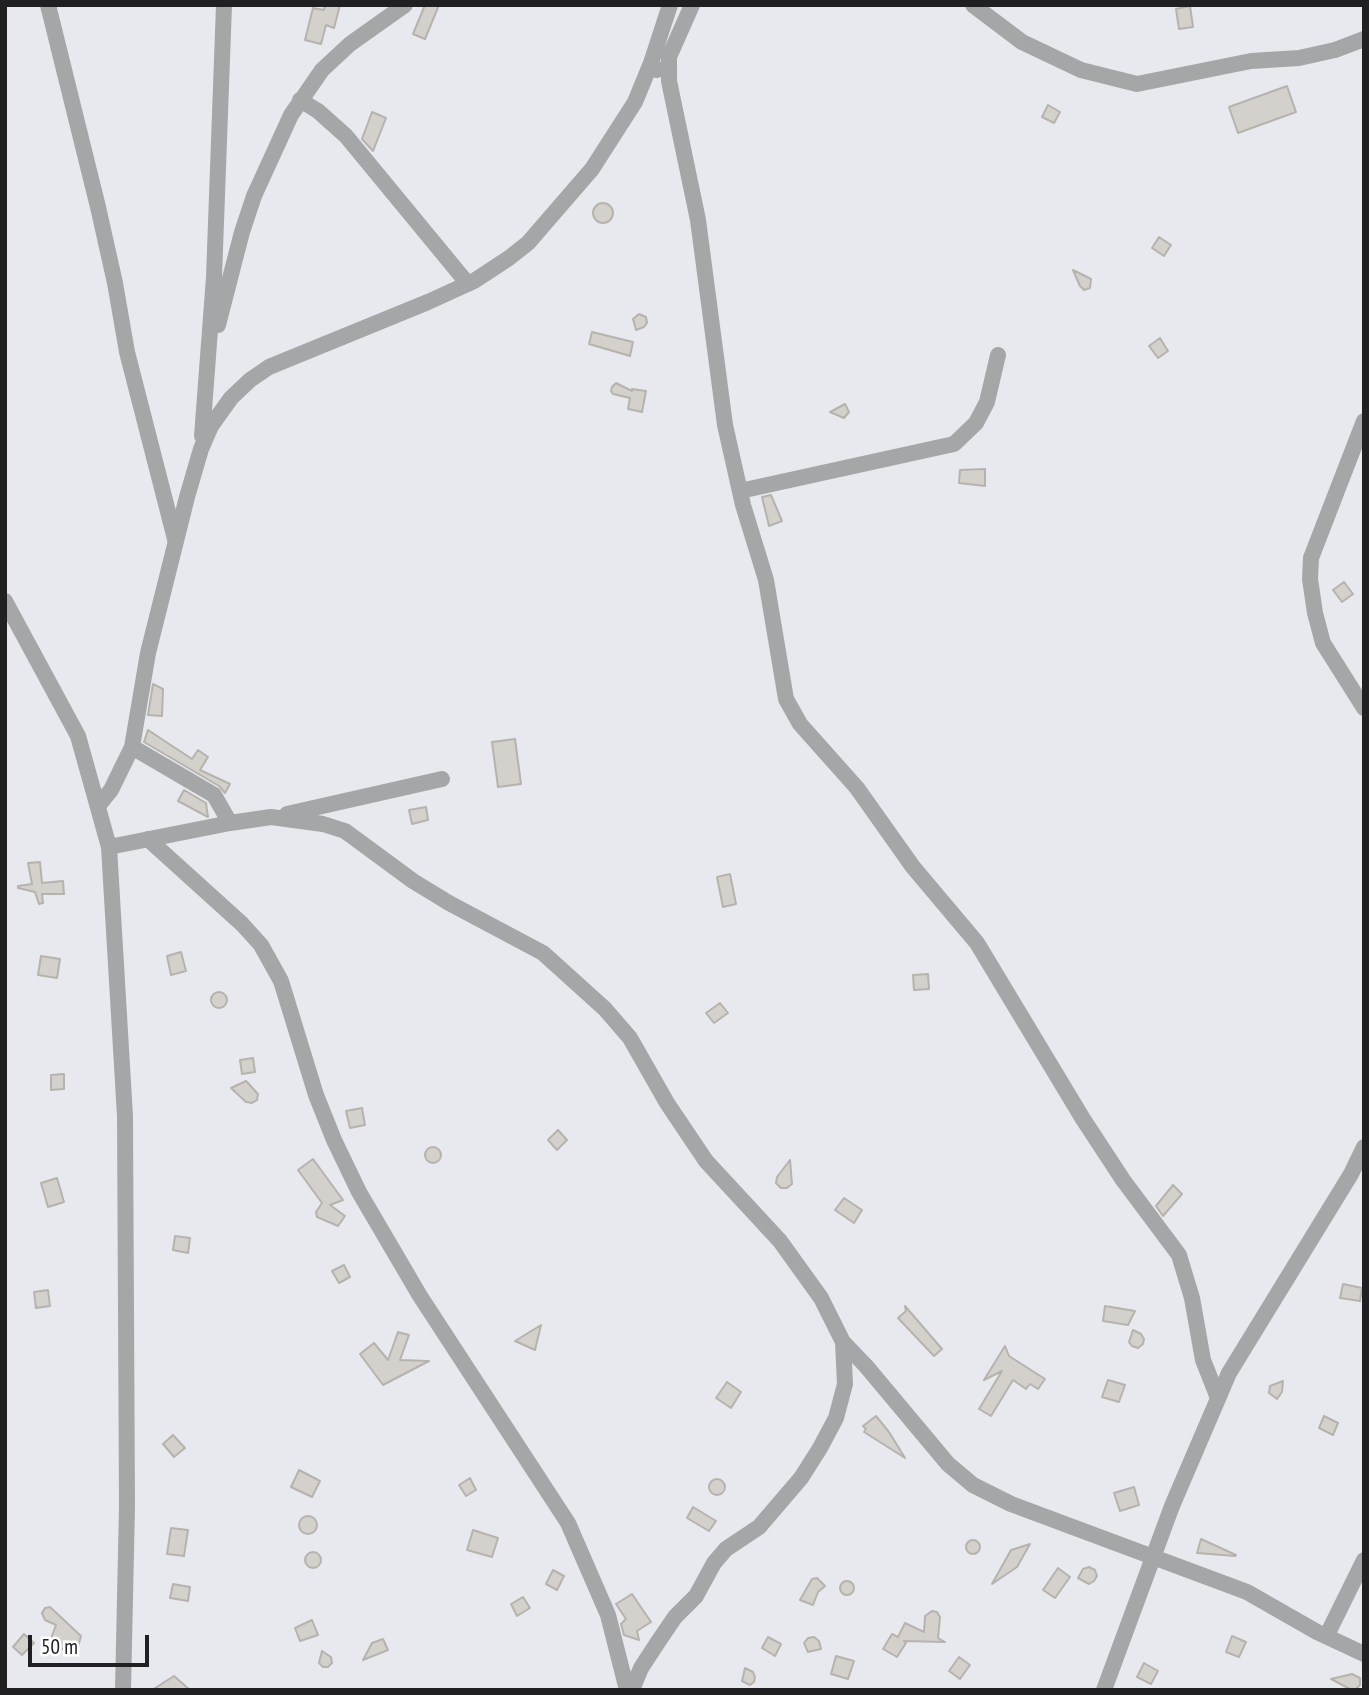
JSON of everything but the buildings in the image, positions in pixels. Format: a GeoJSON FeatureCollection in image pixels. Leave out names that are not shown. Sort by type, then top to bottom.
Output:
{"type":"FeatureCollection","features":[{"type":"Feature","properties":{"kind":"street"},"geometry":{"type":"LineString","coordinates":[[48,5],[98,207],[127,352],[175,541]]}},
{"type":"Feature","properties":{"kind":"street"},"geometry":{"type":"LineString","coordinates":[[201,449],[214,277],[224,5]]}},
{"type":"Feature","properties":{"kind":"street"},"geometry":{"type":"LineString","coordinates":[[208,364],[242,232],[278,143],[300,100],[322,70],[350,44],[405,5]]}},
{"type":"Feature","properties":{"kind":"street"},"geometry":{"type":"LineString","coordinates":[[98,806],[111,790],[132,747],[148,653],[175,541],[201,449],[211,426],[231,398],[269,366],[468,284],[528,243],[592,169],[635,102],[670,5]]}},
{"type":"Feature","properties":{"kind":"street"},"geometry":{"type":"LineString","coordinates":[[692,5],[669,57],[669,81],[698,220],[726,425],[740,491],[766,580],[786,699],[800,724],[857,788],[913,867],[977,943],[1083,1119],[1123,1180],[1179,1255],[1203,1360],[1218,1398]]}},
{"type":"Feature","properties":{"kind":"street"},"geometry":{"type":"LineString","coordinates":[[973,5],[1023,42],[1081,70],[1137,84],[1251,61],[1299,58],[1335,50],[1364,39]]}},
{"type":"Feature","properties":{"kind":"street"},"geometry":{"type":"LineString","coordinates":[[651,63],[669,81]]}},
{"type":"Feature","properties":{"kind":"street"},"geometry":{"type":"LineString","coordinates":[[300,100],[318,111],[346,136],[468,284]]}},
{"type":"Feature","properties":{"kind":"street"},"geometry":{"type":"LineString","coordinates":[[740,491],[954,444],[976,424],[987,402],[998,355]]}},
{"type":"Feature","properties":{"kind":"street"},"geometry":{"type":"LineString","coordinates":[[1364,421],[1311,558],[1310,579],[1323,643],[1364,709]]}},
{"type":"Feature","properties":{"kind":"street"},"geometry":{"type":"LineString","coordinates":[[5,601],[78,736],[109,846],[125,1116],[127,1506],[122,1690]]}},
{"type":"Feature","properties":{"kind":"street"},"geometry":{"type":"LineString","coordinates":[[132,747],[214,795],[230,823]]}},
{"type":"Feature","properties":{"kind":"street"},"geometry":{"type":"LineString","coordinates":[[109,846],[271,817],[442,779]]}},
{"type":"Feature","properties":{"kind":"street"},"geometry":{"type":"LineString","coordinates":[[271,817],[299,819],[345,831],[440,898],[542,953],[579,983],[606,1009],[630,1038],[667,1103],[706,1161],[797,1263],[821,1298],[843,1342],[948,1464],[973,1485],[1036,1514],[1247,1591],[1364,1654]]}},
{"type":"Feature","properties":{"kind":"street"},"geometry":{"type":"LineString","coordinates":[[148,839],[242,924],[261,945],[281,981],[316,1095],[359,1192],[420,1296],[568,1523],[608,1615],[630,1690]]}},
{"type":"Feature","properties":{"kind":"street"},"geometry":{"type":"LineString","coordinates":[[1104,1690],[1152,1556],[1229,1373],[1351,1174],[1364,1147]]}},
{"type":"Feature","properties":{"kind":"street"},"geometry":{"type":"LineString","coordinates":[[630,1690],[658,1642],[675,1617],[696,1596],[715,1563],[726,1549],[760,1527],[801,1478],[820,1448],[836,1418],[845,1384],[843,1342]]}},
{"type":"Feature","properties":{"kind":"street"},"geometry":{"type":"LineString","coordinates":[[1327,1635],[1364,1560]]}}]}
